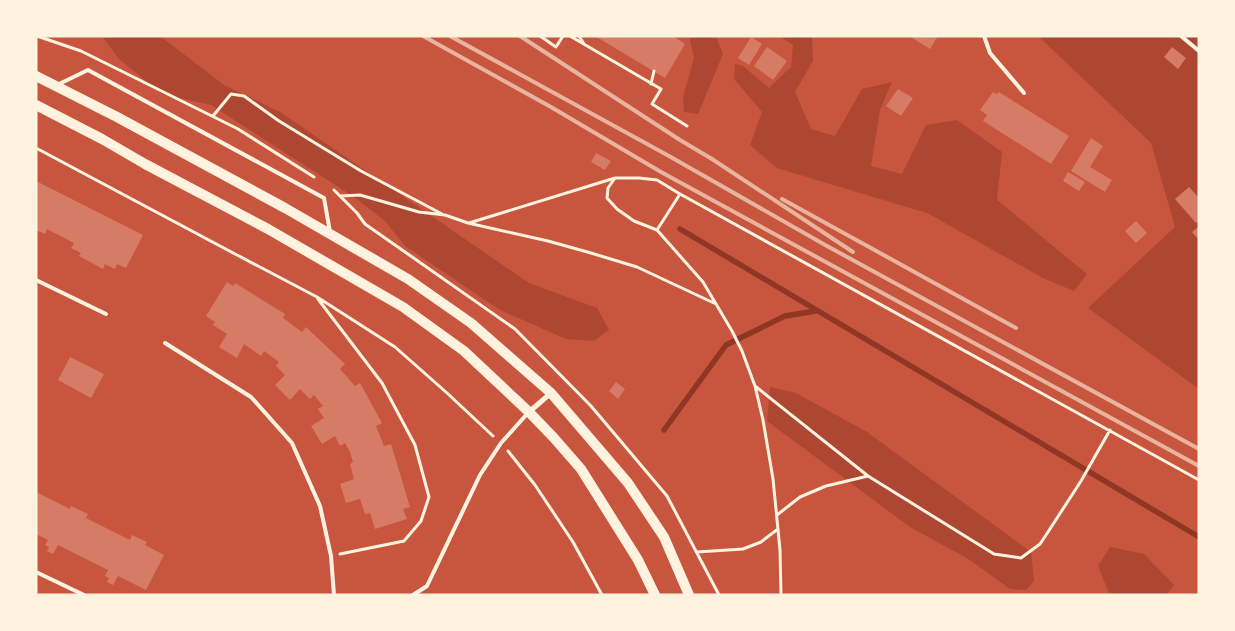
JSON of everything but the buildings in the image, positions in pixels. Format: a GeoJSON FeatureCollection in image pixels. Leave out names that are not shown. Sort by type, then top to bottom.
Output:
{"type":"FeatureCollection","features":[{"type":"Feature","properties":{"kind":"main road"},"geometry":{"type":"LineString","coordinates":[[36,76],[117,117],[330,234],[408,279],[471,323],[551,393],[628,483],[664,537],[689,595]]}},
{"type":"Feature","properties":{"kind":"main road"},"geometry":{"type":"LineString","coordinates":[[36,105],[268,228],[403,307],[464,352],[529,412],[581,469],[638,560],[655,595]]}},
{"type":"Feature","properties":{"kind":"street"},"geometry":{"type":"LineString","coordinates":[[529,412],[551,393]]}},
{"type":"Feature","properties":{"kind":"lane"},"geometry":{"type":"LineString","coordinates":[[984,36],[990,53],[1024,93]]}},
{"type":"Feature","properties":{"kind":"lane"},"geometry":{"type":"LineString","coordinates":[[1181,36],[1199,51]]}},
{"type":"Feature","properties":{"kind":"lane"},"geometry":{"type":"LineString","coordinates":[[55,86],[88,70],[324,198],[330,234]]}},
{"type":"Feature","properties":{"kind":"lane"},"geometry":{"type":"LineString","coordinates":[[36,280],[106,314]]}},
{"type":"Feature","properties":{"kind":"lane"},"geometry":{"type":"LineString","coordinates":[[164,343],[251,397],[292,443],[320,506],[331,556],[334,595]]}},
{"type":"Feature","properties":{"kind":"lane"},"geometry":{"type":"LineString","coordinates":[[413,595],[427,586],[480,475],[501,443],[529,412]]}},
{"type":"Feature","properties":{"kind":"lane"},"geometry":{"type":"LineString","coordinates":[[36,572],[84,595]]}},
{"type":"Feature","properties":{"kind":"path"},"geometry":{"type":"LineString","coordinates":[[540,36],[556,46],[563,36]]}},
{"type":"Feature","properties":{"kind":"path"},"geometry":{"type":"LineString","coordinates":[[570,36],[661,90],[652,104],[687,126]]}},
{"type":"Feature","properties":{"kind":"path"},"geometry":{"type":"LineString","coordinates":[[579,36],[585,45]]}},
{"type":"Feature","properties":{"kind":"path"},"geometry":{"type":"LineString","coordinates":[[651,84],[654,70]]}},
{"type":"Feature","properties":{"kind":"path"},"geometry":{"type":"LineString","coordinates":[[213,116],[231,94],[244,96],[279,121],[353,166],[445,215],[468,223],[548,241],[637,267],[716,304]]}},
{"type":"Feature","properties":{"kind":"path"},"geometry":{"type":"LineString","coordinates":[[36,148],[237,256],[316,296],[395,347],[501,443],[535,485],[574,542],[602,595]]}},
{"type":"Feature","properties":{"kind":"path"},"geometry":{"type":"LineString","coordinates":[[468,223],[615,178],[658,180],[680,194],[1199,480]]}},
{"type":"Feature","properties":{"kind":"path"},"geometry":{"type":"LineString","coordinates":[[615,178],[608,188],[607,198],[617,209],[634,221],[657,230],[703,282],[742,351],[755,386],[773,479],[778,529],[781,595]]}},
{"type":"Feature","properties":{"kind":"path"},"geometry":{"type":"LineString","coordinates":[[657,230],[680,194]]}},
{"type":"Feature","properties":{"kind":"path"},"geometry":{"type":"LineString","coordinates":[[340,196],[360,195],[418,212],[445,215]]}},
{"type":"Feature","properties":{"kind":"path"},"geometry":{"type":"LineString","coordinates":[[316,296],[382,383],[415,445],[429,498],[421,521],[404,541],[331,556]]}},
{"type":"Feature","properties":{"kind":"path"},"geometry":{"type":"LineString","coordinates":[[755,386],[868,476],[994,554],[1021,558],[1040,544],[1110,430]]}},
{"type":"Feature","properties":{"kind":"path"},"geometry":{"type":"LineString","coordinates":[[776,515],[800,497],[826,486],[868,476]]}},
{"type":"Feature","properties":{"kind":"path"},"geometry":{"type":"LineString","coordinates":[[697,552],[743,549],[760,542],[778,529]]}},
{"type":"Feature","properties":{"kind":"shaded area"},"geometry":{"type":"Polygon","coordinates":[[[102,36],[160,36],[224,85],[280,112],[529,283],[597,308],[609,330],[594,341],[566,339],[500,310],[405,246],[385,221],[354,197],[211,105],[162,94],[119,59],[102,36]]]}},
{"type":"Feature","properties":{"kind":"shaded area"},"geometry":{"type":"Polygon","coordinates":[[[689,36],[717,36],[723,54],[698,114],[684,112],[683,97],[694,58],[689,36]]]}},
{"type":"Feature","properties":{"kind":"shaded area"},"geometry":{"type":"Polygon","coordinates":[[[779,36],[812,36],[813,61],[795,92],[811,129],[835,136],[862,89],[892,82],[880,110],[871,166],[902,174],[926,125],[957,120],[1002,152],[997,200],[1087,274],[1074,291],[1043,278],[927,213],[777,168],[750,145],[762,112],[734,79],[735,64],[743,66],[769,88],[791,67],[793,45],[779,36]]]}},
{"type":"Feature","properties":{"kind":"shaded area"},"geometry":{"type":"Polygon","coordinates":[[[1038,36],[1199,36],[1199,389],[1088,308],[1175,227],[1151,143],[1038,36]]]}},
{"type":"Feature","properties":{"kind":"shaded area"},"geometry":{"type":"Polygon","coordinates":[[[770,387],[796,393],[867,432],[1031,552],[1034,581],[1026,590],[1010,589],[967,558],[910,527],[767,421],[770,387]]]}},
{"type":"Feature","properties":{"kind":"shaded area"},"geometry":{"type":"Polygon","coordinates":[[[1110,547],[1144,554],[1174,585],[1166,595],[1120,595],[1109,593],[1098,566],[1110,547]]]}},
{"type":"Feature","properties":{"kind":"waterway"},"geometry":{"type":"LineString","coordinates":[[680,229],[1199,537]]}},
{"type":"Feature","properties":{"kind":"waterway"},"geometry":{"type":"LineString","coordinates":[[664,430],[726,345],[785,316],[816,311]]}},
{"type":"Feature","properties":{"kind":"railway"},"geometry":{"type":"LineString","coordinates":[[423,36],[551,107],[661,172],[1199,466]]}},
{"type":"Feature","properties":{"kind":"railway"},"geometry":{"type":"LineString","coordinates":[[450,36],[669,156],[827,246],[1199,449]]}},
{"type":"Feature","properties":{"kind":"railway"},"geometry":{"type":"LineString","coordinates":[[520,36],[853,252]]}},
{"type":"Feature","properties":{"kind":"railway"},"geometry":{"type":"LineString","coordinates":[[782,199],[1016,328]]}}]}
